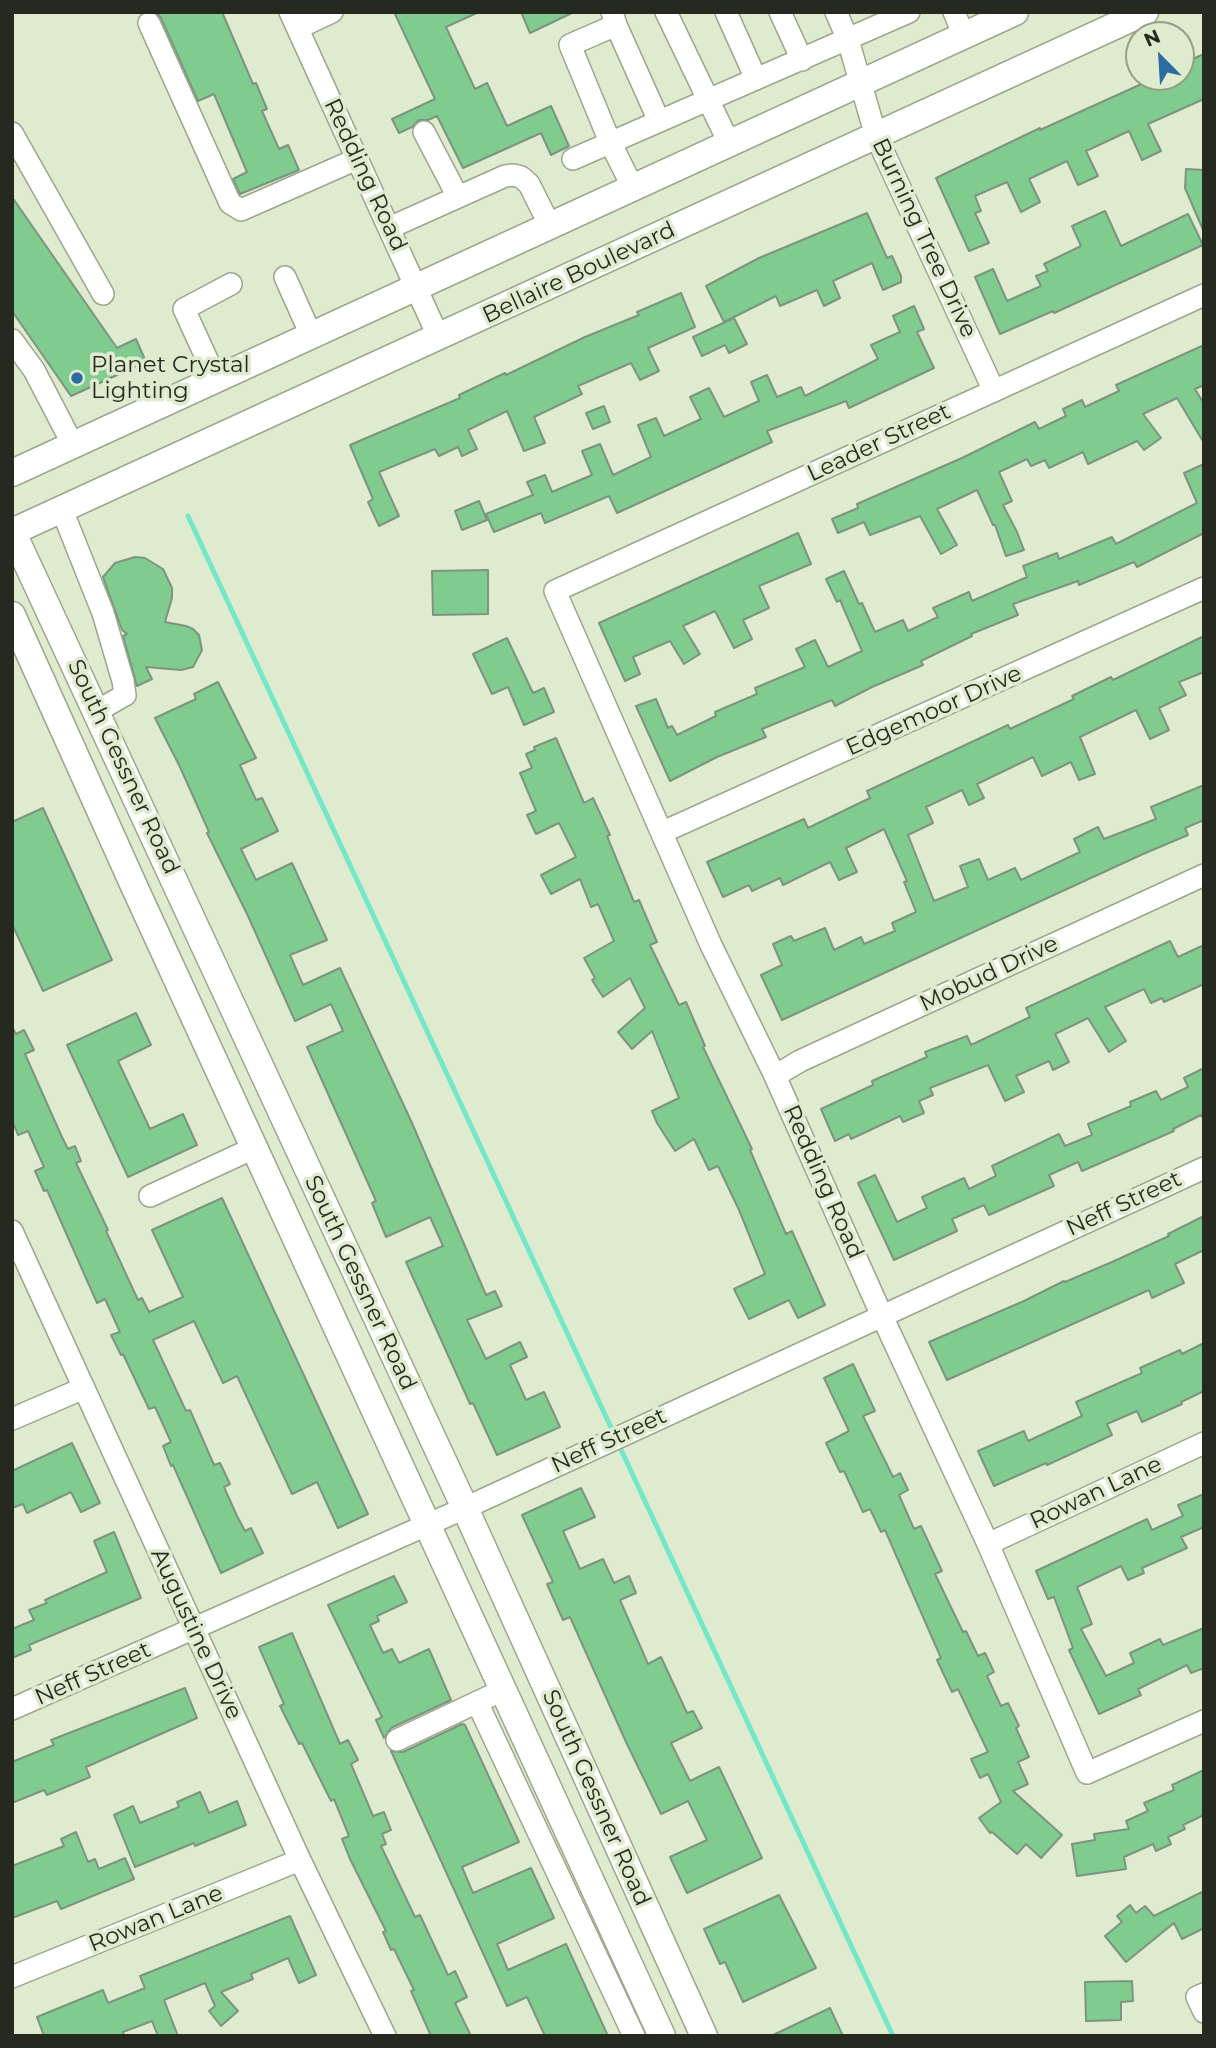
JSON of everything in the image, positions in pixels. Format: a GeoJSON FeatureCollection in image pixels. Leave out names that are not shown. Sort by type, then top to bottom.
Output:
{"type":"FeatureCollection","features":[{"type":"Feature","properties":{"kind":"main road"},"geometry":{"type":"LineString","coordinates":[[12,472],[859,83],[959,24],[1014,12]]}},
{"type":"Feature","properties":{"kind":"main road"},"geometry":{"type":"LineString","coordinates":[[1102,32],[1121,12]]}},
{"type":"Feature","properties":{"kind":"main road","name":"Bellaire Boulevard"},"geometry":{"type":"LineString","coordinates":[[12,532],[1145,12]]}},
{"type":"Feature","properties":{"kind":"main road","name":"South Gessner Road"},"geometry":{"type":"LineString","coordinates":[[12,532],[465,1508],[704,2036]]}},
{"type":"Feature","properties":{"kind":"main road","name":"South Gessner Road"},"geometry":{"type":"LineString","coordinates":[[12,615],[662,2036]]}},
{"type":"Feature","properties":{"kind":"main road"},"geometry":{"type":"LineString","coordinates":[[134,886],[170,869]]}},
{"type":"Feature","properties":{"kind":"main road"},"geometry":{"type":"LineString","coordinates":[[275,1189],[309,1174]]}},
{"type":"Feature","properties":{"kind":"street"},"geometry":{"type":"LineString","coordinates":[[294,20],[332,12]]}},
{"type":"Feature","properties":{"kind":"street"},"geometry":{"type":"LineString","coordinates":[[666,12],[729,144]]}},
{"type":"Feature","properties":{"kind":"street"},"geometry":{"type":"LineString","coordinates":[[726,12],[756,79]]}},
{"type":"Feature","properties":{"kind":"street"},"geometry":{"type":"LineString","coordinates":[[780,12],[802,60]]}},
{"type":"Feature","properties":{"kind":"street","name":"Burning Tree Drive"},"geometry":{"type":"LineString","coordinates":[[836,12],[848,40],[876,136],[994,391]]}},
{"type":"Feature","properties":{"kind":"street"},"geometry":{"type":"LineString","coordinates":[[573,159],[848,40],[901,14]]}},
{"type":"Feature","properties":{"kind":"street"},"geometry":{"type":"LineString","coordinates":[[633,188],[610,142],[570,45],[614,18],[659,121]]}},
{"type":"Feature","properties":{"kind":"street","name":"Redding Road"},"geometry":{"type":"LineString","coordinates":[[294,20],[439,338]]}},
{"type":"Feature","properties":{"kind":"street"},"geometry":{"type":"LineString","coordinates":[[149,23],[230,203],[241,210],[357,159]]}},
{"type":"Feature","properties":{"kind":"street"},"geometry":{"type":"LineString","coordinates":[[424,132],[458,197]]}},
{"type":"Feature","properties":{"kind":"street"},"geometry":{"type":"LineString","coordinates":[[12,134],[103,294]]}},
{"type":"Feature","properties":{"kind":"street"},"geometry":{"type":"LineString","coordinates":[[389,228],[505,176],[513,175],[521,177],[529,184],[550,226]]}},
{"type":"Feature","properties":{"kind":"street"},"geometry":{"type":"LineString","coordinates":[[285,277],[311,335]]}},
{"type":"Feature","properties":{"kind":"street"},"geometry":{"type":"LineString","coordinates":[[216,379],[184,309],[231,285]]}},
{"type":"Feature","properties":{"kind":"street","name":"Leader Street"},"geometry":{"type":"LineString","coordinates":[[555,592],[1204,295]]}},
{"type":"Feature","properties":{"kind":"street"},"geometry":{"type":"LineString","coordinates":[[12,340],[34,370],[73,445]]}},
{"type":"Feature","properties":{"kind":"street"},"geometry":{"type":"LineString","coordinates":[[62,510],[103,613],[125,695],[97,711]]}},
{"type":"Feature","properties":{"kind":"street","name":"Edgemoor Drive"},"geometry":{"type":"LineString","coordinates":[[663,832],[1204,588]]}},
{"type":"Feature","properties":{"kind":"street","name":"Redding Road"},"geometry":{"type":"LineString","coordinates":[[555,592],[711,945],[775,1076],[988,1544],[1087,1773],[1204,1721]]}},
{"type":"Feature","properties":{"kind":"street","name":"Mobud Drive"},"geometry":{"type":"LineString","coordinates":[[775,1076],[800,1061],[1204,875]]}},
{"type":"Feature","properties":{"kind":"street"},"geometry":{"type":"LineString","coordinates":[[150,1196],[256,1147]]}},
{"type":"Feature","properties":{"kind":"street","name":"Neff Street"},"geometry":{"type":"LineString","coordinates":[[12,1709],[465,1508],[1204,1168]]}},
{"type":"Feature","properties":{"kind":"street","name":"Augustine Drive"},"geometry":{"type":"LineString","coordinates":[[12,1231],[300,1860],[385,2036]]}},
{"type":"Feature","properties":{"kind":"street"},"geometry":{"type":"LineString","coordinates":[[12,1419],[84,1388]]}},
{"type":"Feature","properties":{"kind":"street","name":"Rowan Lane"},"geometry":{"type":"LineString","coordinates":[[988,1544],[1204,1443]]}},
{"type":"Feature","properties":{"kind":"street"},"geometry":{"type":"LineString","coordinates":[[397,1740],[503,1690]]}},
{"type":"Feature","properties":{"kind":"street"},"geometry":{"type":"LineString","coordinates":[[477,1702],[634,2036]]}},
{"type":"Feature","properties":{"kind":"street","name":"Rowan Lane"},"geometry":{"type":"LineString","coordinates":[[12,1977],[300,1860]]}},
{"type":"Feature","properties":{"kind":"street"},"geometry":{"type":"LineString","coordinates":[[611,1988],[636,1977]]}},
{"type":"Feature","properties":{"kind":"building"},"geometry":{"type":"Polygon","coordinates":[[[156,12],[222,12],[253,84],[256,83],[267,109],[262,111],[279,149],[288,145],[299,170],[240,194],[233,179],[247,172],[214,94],[198,101],[156,12]]]}},
{"type":"Feature","properties":{"kind":"building"},"geometry":{"type":"Polygon","coordinates":[[[394,12],[479,12],[446,27],[475,89],[487,83],[507,126],[551,106],[569,146],[551,155],[541,133],[463,168],[437,116],[419,120],[399,133],[392,119],[435,99],[394,12]]]}},
{"type":"Feature","properties":{"kind":"building"},"geometry":{"type":"Polygon","coordinates":[[[521,12],[574,12],[530,33],[521,12]]]}},
{"type":"Feature","properties":{"kind":"building"},"geometry":{"type":"Polygon","coordinates":[[[1204,54],[1204,99],[1148,124],[1161,151],[1142,160],[1129,131],[1086,151],[1098,176],[1078,185],[1067,161],[1029,179],[1040,202],[1021,212],[1007,182],[975,196],[981,211],[975,213],[989,243],[969,251],[936,178],[1040,128],[1126,91],[1195,91],[1195,58],[1204,54]]]}},
{"type":"Feature","properties":{"kind":"building"},"geometry":{"type":"Polygon","coordinates":[[[1186,169],[1204,170],[1204,232],[1185,188],[1186,169]]]}},
{"type":"Feature","properties":{"kind":"building"},"geometry":{"type":"Polygon","coordinates":[[[12,197],[117,348],[136,339],[146,362],[71,396],[12,311],[12,197]]]}},
{"type":"Feature","properties":{"kind":"building"},"geometry":{"type":"Polygon","coordinates":[[[1105,211],[1121,246],[1188,214],[1203,245],[1054,313],[1053,311],[1000,334],[975,277],[993,269],[1007,301],[1041,286],[1036,276],[1048,271],[1044,264],[1081,246],[1072,226],[1105,211]]]}},
{"type":"Feature","properties":{"kind":"building"},"geometry":{"type":"Polygon","coordinates":[[[867,213],[887,258],[892,256],[901,282],[883,290],[872,263],[833,281],[840,298],[824,306],[817,290],[780,306],[776,296],[724,322],[706,286],[759,258],[867,213]]]}},
{"type":"Feature","properties":{"kind":"building"},"geometry":{"type":"Polygon","coordinates":[[[681,293],[695,327],[648,348],[659,371],[640,380],[631,363],[578,386],[582,394],[534,417],[545,443],[524,451],[507,411],[468,430],[477,449],[462,456],[458,447],[439,456],[435,449],[379,472],[399,516],[379,526],[368,502],[373,499],[350,445],[460,398],[459,395],[505,373],[506,375],[585,337],[639,315],[637,312],[681,293]]]}},
{"type":"Feature","properties":{"kind":"building"},"geometry":{"type":"Polygon","coordinates":[[[914,306],[924,329],[917,332],[934,368],[849,408],[846,401],[767,431],[772,442],[617,513],[609,496],[545,523],[541,513],[494,532],[486,514],[533,495],[527,482],[545,475],[552,492],[592,475],[582,451],[600,444],[613,475],[651,457],[638,425],[656,418],[664,436],[701,419],[690,397],[709,388],[724,417],[759,401],[751,382],[767,375],[777,397],[801,387],[805,396],[878,359],[871,345],[900,332],[893,316],[914,306]]]}},
{"type":"Feature","properties":{"kind":"building"},"geometry":{"type":"Polygon","coordinates":[[[734,318],[747,344],[729,353],[725,345],[702,356],[693,337],[734,318]]]}},
{"type":"Feature","properties":{"kind":"building"},"geometry":{"type":"Polygon","coordinates":[[[1204,345],[1204,385],[1195,389],[1204,404],[1204,443],[1177,398],[1143,414],[1161,438],[1144,450],[1137,441],[1088,464],[1083,452],[1049,468],[1045,460],[1031,466],[1027,459],[999,472],[1012,501],[1003,505],[1024,550],[1006,556],[995,525],[977,490],[937,509],[957,545],[941,554],[920,516],[870,535],[864,522],[838,533],[832,519],[858,508],[857,504],[962,458],[1035,422],[1039,429],[1066,416],[1063,409],[1082,400],[1085,407],[1119,391],[1116,385],[1204,345]]]}},
{"type":"Feature","properties":{"kind":"building"},"geometry":{"type":"Polygon","coordinates":[[[604,406],[610,422],[593,429],[586,413],[604,406]]]}},
{"type":"Feature","properties":{"kind":"building"},"geometry":{"type":"Polygon","coordinates":[[[1204,464],[1204,533],[1137,567],[1134,562],[1079,585],[1078,581],[1013,604],[1018,615],[971,634],[972,636],[921,661],[923,665],[835,706],[832,700],[762,729],[766,737],[717,757],[670,781],[636,706],[656,699],[668,728],[672,726],[677,735],[716,716],[715,712],[757,694],[755,688],[805,667],[796,649],[815,640],[828,667],[862,651],[840,600],[837,602],[826,579],[844,571],[875,632],[903,620],[908,631],[938,617],[933,608],[969,592],[972,601],[1027,577],[1023,566],[1057,553],[1059,559],[1112,537],[1116,544],[1197,503],[1184,473],[1204,464]]]}},
{"type":"Feature","properties":{"kind":"building"},"geometry":{"type":"Polygon","coordinates":[[[479,501],[487,520],[462,530],[455,511],[479,501]]]}},
{"type":"Feature","properties":{"kind":"building"},"geometry":{"type":"Polygon","coordinates":[[[798,533],[811,564],[759,586],[769,608],[743,620],[752,639],[734,648],[715,611],[683,626],[700,654],[684,664],[670,641],[633,657],[640,674],[625,681],[599,623],[798,533]]]}},
{"type":"Feature","properties":{"kind":"building"},"geometry":{"type":"Polygon","coordinates":[[[135,557],[145,558],[163,569],[172,588],[165,622],[193,629],[199,635],[202,650],[193,667],[181,670],[146,667],[152,679],[137,686],[123,636],[127,634],[122,630],[103,577],[115,563],[135,557]]]}},
{"type":"Feature","properties":{"kind":"building"},"geometry":{"type":"Polygon","coordinates":[[[488,570],[488,614],[433,615],[432,571],[488,570]]]}},
{"type":"Feature","properties":{"kind":"building"},"geometry":{"type":"Polygon","coordinates":[[[1204,636],[1204,672],[1179,682],[1186,695],[1159,708],[1169,730],[1150,739],[1136,710],[1080,737],[1095,774],[1079,780],[1071,762],[1042,776],[1033,757],[977,784],[984,798],[969,805],[962,790],[926,807],[933,823],[908,835],[934,901],[968,887],[960,866],[979,859],[988,880],[1015,868],[1021,880],[1080,852],[1074,839],[1098,827],[1104,839],[1156,819],[1151,807],[1204,785],[1204,820],[1185,828],[1188,835],[782,1020],[761,975],[782,965],[773,944],[791,936],[794,941],[825,928],[834,950],[861,937],[864,944],[895,931],[892,923],[916,912],[904,882],[907,881],[884,829],[846,848],[857,872],[839,880],[830,862],[783,885],[780,878],[752,891],[749,885],[723,897],[707,862],[804,819],[808,828],[870,798],[867,791],[1008,725],[1010,729],[1074,699],[1072,696],[1111,677],[1113,680],[1204,636]]]}},
{"type":"Feature","properties":{"kind":"building"},"geometry":{"type":"Polygon","coordinates":[[[507,638],[533,693],[544,688],[554,712],[524,725],[508,687],[492,694],[473,654],[507,638]]]}},
{"type":"Feature","properties":{"kind":"building"},"geometry":{"type":"Polygon","coordinates":[[[218,682],[256,758],[240,765],[256,800],[262,798],[278,831],[241,849],[256,880],[292,863],[327,940],[290,955],[303,985],[340,968],[412,1123],[486,1295],[495,1291],[502,1306],[467,1320],[486,1359],[520,1342],[527,1357],[510,1365],[526,1400],[544,1392],[560,1427],[497,1455],[473,1403],[470,1404],[406,1262],[443,1246],[430,1217],[386,1237],[372,1203],[376,1201],[307,1047],[343,1031],[331,1004],[295,1021],[207,833],[209,832],[180,767],[155,718],[196,699],[194,694],[218,682]]]}},
{"type":"Feature","properties":{"kind":"building"},"geometry":{"type":"Polygon","coordinates":[[[556,738],[584,803],[593,798],[610,835],[607,836],[634,902],[639,900],[657,942],[650,945],[679,1005],[686,1002],[705,1046],[703,1047],[752,1149],[750,1150],[786,1234],[792,1231],[825,1305],[798,1318],[789,1300],[749,1319],[734,1289],[765,1274],[739,1210],[718,1166],[709,1170],[694,1139],[675,1151],[657,1123],[652,1111],[679,1098],[652,1031],[632,1049],[618,1032],[645,1008],[630,978],[603,997],[592,980],[595,978],[584,958],[614,941],[598,904],[591,907],[580,879],[551,894],[541,875],[576,857],[559,823],[536,834],[527,815],[536,811],[520,773],[532,768],[526,754],[535,750],[534,747],[556,738]]]}},
{"type":"Feature","properties":{"kind":"building"},"geometry":{"type":"Polygon","coordinates":[[[43,808],[112,960],[43,991],[12,924],[12,822],[43,808]]]}},
{"type":"Feature","properties":{"kind":"building"},"geometry":{"type":"Polygon","coordinates":[[[1170,941],[1178,957],[1204,945],[1204,984],[1164,1002],[1162,998],[1151,1003],[1144,989],[1105,1007],[1126,1041],[1109,1052],[1088,1018],[1055,1034],[1069,1062],[1053,1070],[1049,1061],[1016,1076],[1024,1092],[1005,1101],[988,1065],[930,1088],[933,1095],[919,1101],[924,1113],[903,1122],[900,1116],[851,1139],[849,1134],[835,1141],[821,1109],[873,1085],[872,1081],[927,1057],[925,1052],[967,1036],[971,1045],[1030,1017],[1026,1008],[1170,941]]]}},
{"type":"Feature","properties":{"kind":"building"},"geometry":{"type":"Polygon","coordinates":[[[136,1013],[151,1045],[118,1061],[150,1129],[183,1114],[197,1145],[128,1177],[67,1045],[136,1013]]]}},
{"type":"Feature","properties":{"kind":"building"},"geometry":{"type":"Polygon","coordinates":[[[12,1027],[16,1034],[24,1030],[34,1050],[25,1054],[68,1149],[75,1146],[81,1161],[76,1163],[108,1230],[106,1231],[138,1300],[142,1298],[149,1312],[183,1297],[152,1230],[222,1198],[368,1514],[338,1528],[317,1482],[292,1494],[237,1376],[223,1383],[194,1321],[153,1340],[186,1411],[190,1410],[214,1465],[220,1463],[230,1484],[224,1487],[237,1516],[245,1531],[251,1528],[263,1553],[221,1573],[163,1446],[171,1442],[155,1407],[149,1409],[123,1354],[121,1355],[111,1335],[120,1332],[105,1299],[97,1303],[47,1190],[44,1191],[35,1171],[44,1167],[28,1131],[18,1135],[12,1120],[12,1027]]]}},
{"type":"Feature","properties":{"kind":"building"},"geometry":{"type":"Polygon","coordinates":[[[1204,1068],[1204,1120],[1201,1115],[1173,1129],[1174,1131],[1082,1171],[1078,1162],[1049,1175],[1054,1186],[989,1215],[984,1205],[952,1219],[957,1231],[894,1260],[858,1183],[875,1175],[897,1222],[927,1208],[922,1197],[964,1178],[969,1189],[996,1176],[992,1166],[1059,1134],[1065,1146],[1092,1135],[1088,1124],[1131,1106],[1130,1102],[1156,1091],[1161,1100],[1188,1087],[1184,1078],[1204,1068]]]}},
{"type":"Feature","properties":{"kind":"building"},"geometry":{"type":"Polygon","coordinates":[[[1204,1216],[1204,1250],[1175,1264],[1184,1283],[1152,1298],[1149,1290],[947,1380],[929,1342],[1169,1236],[1168,1234],[1204,1216]]]}},
{"type":"Feature","properties":{"kind":"building"},"geometry":{"type":"Polygon","coordinates":[[[1204,1343],[1204,1391],[1142,1422],[1137,1411],[1107,1424],[1112,1435],[994,1486],[978,1451],[1024,1431],[1028,1441],[1082,1416],[1076,1402],[1142,1373],[1140,1368],[1180,1350],[1182,1354],[1204,1343]]]}},
{"type":"Feature","properties":{"kind":"building"},"geometry":{"type":"Polygon","coordinates":[[[853,1364],[875,1411],[863,1416],[893,1477],[900,1473],[908,1490],[899,1495],[914,1529],[921,1526],[942,1571],[935,1574],[963,1632],[966,1631],[978,1656],[985,1653],[994,1672],[987,1676],[1001,1706],[1008,1703],[1019,1726],[1016,1728],[1029,1757],[1018,1762],[1028,1784],[1013,1791],[1062,1835],[1041,1858],[1026,1844],[1017,1854],[990,1833],[979,1818],[1001,1802],[988,1774],[980,1778],[971,1759],[988,1752],[958,1689],[952,1692],[937,1660],[941,1658],[885,1530],[881,1532],[870,1509],[863,1512],[844,1471],[840,1472],[826,1443],[849,1431],[824,1378],[853,1364]]]}},
{"type":"Feature","properties":{"kind":"building"},"geometry":{"type":"Polygon","coordinates":[[[72,1443],[100,1503],[81,1512],[71,1492],[27,1513],[23,1504],[12,1508],[12,1471],[72,1443]]]}},
{"type":"Feature","properties":{"kind":"building"},"geometry":{"type":"Polygon","coordinates":[[[581,1488],[595,1517],[563,1531],[580,1569],[603,1559],[614,1583],[629,1576],[636,1593],[620,1600],[648,1664],[661,1657],[687,1713],[693,1711],[702,1728],[671,1743],[690,1781],[719,1767],[762,1858],[687,1893],[670,1857],[707,1840],[688,1801],[661,1814],[570,1617],[563,1620],[547,1584],[553,1582],[522,1515],[581,1488]]]}},
{"type":"Feature","properties":{"kind":"building"},"geometry":{"type":"Polygon","coordinates":[[[1204,1494],[1204,1527],[1181,1537],[1187,1548],[1142,1568],[1144,1573],[1128,1580],[1121,1566],[1077,1587],[1092,1624],[1081,1629],[1106,1676],[1134,1663],[1130,1653],[1160,1639],[1163,1645],[1204,1628],[1204,1668],[1191,1673],[1187,1665],[1138,1689],[1141,1695],[1099,1714],[1069,1650],[1073,1648],[1054,1597],[1048,1599],[1036,1571],[1147,1519],[1152,1530],[1183,1516],[1178,1505],[1204,1494]]]}},
{"type":"Feature","properties":{"kind":"building"},"geometry":{"type":"Polygon","coordinates":[[[114,1532],[141,1598],[29,1645],[31,1650],[12,1658],[12,1629],[34,1620],[29,1610],[107,1572],[94,1541],[114,1532]]]}},
{"type":"Feature","properties":{"kind":"building"},"geometry":{"type":"Polygon","coordinates":[[[394,1576],[407,1602],[377,1616],[379,1621],[370,1625],[383,1653],[392,1649],[399,1663],[429,1649],[451,1700],[391,1728],[384,1738],[376,1720],[382,1717],[328,1605],[394,1576]]]}},
{"type":"Feature","properties":{"kind":"building"},"geometry":{"type":"Polygon","coordinates":[[[292,1633],[340,1744],[348,1740],[358,1760],[351,1764],[373,1816],[384,1812],[391,1830],[382,1834],[386,1844],[381,1846],[415,1917],[420,1915],[448,1975],[455,1971],[467,1997],[455,2003],[471,2036],[431,2036],[411,1991],[414,1990],[394,1949],[391,1950],[383,1932],[386,1931],[350,1859],[342,1839],[349,1836],[334,1799],[331,1801],[280,1706],[284,1704],[259,1647],[292,1633]]]}},
{"type":"Feature","properties":{"kind":"building"},"geometry":{"type":"Polygon","coordinates":[[[185,1688],[197,1718],[86,1767],[90,1777],[47,1795],[44,1790],[12,1803],[12,1762],[54,1745],[51,1740],[185,1688]]]}},
{"type":"Feature","properties":{"kind":"building"},"geometry":{"type":"Polygon","coordinates":[[[462,1724],[465,1725],[519,1842],[462,1867],[473,1893],[531,1868],[554,1918],[497,1944],[508,1970],[566,1944],[608,2036],[545,2036],[527,1997],[507,2006],[391,1751],[403,1752],[462,1724]]]}},
{"type":"Feature","properties":{"kind":"building"},"geometry":{"type":"Polygon","coordinates":[[[1204,1770],[1204,1815],[1183,1825],[1185,1829],[1168,1837],[1171,1844],[1156,1851],[1153,1844],[1124,1857],[1126,1869],[1077,1876],[1072,1844],[1095,1840],[1094,1834],[1129,1829],[1126,1821],[1148,1811],[1144,1803],[1174,1790],[1172,1785],[1204,1770]]]}},
{"type":"Feature","properties":{"kind":"building"},"geometry":{"type":"Polygon","coordinates":[[[200,1792],[209,1813],[237,1801],[246,1825],[135,1867],[114,1815],[133,1806],[140,1823],[179,1807],[177,1802],[200,1792]]]}},
{"type":"Feature","properties":{"kind":"building"},"geometry":{"type":"Polygon","coordinates":[[[76,1832],[88,1862],[95,1859],[99,1869],[125,1858],[134,1879],[61,1909],[57,1901],[12,1918],[12,1866],[64,1846],[61,1839],[76,1832]]]}},
{"type":"Feature","properties":{"kind":"building"},"geometry":{"type":"Polygon","coordinates":[[[1204,1891],[1204,1928],[1182,1939],[1174,1923],[1126,1962],[1105,1936],[1122,1922],[1117,1916],[1130,1905],[1136,1913],[1145,1906],[1154,1916],[1204,1891]]]}},
{"type":"Feature","properties":{"kind":"building"},"geometry":{"type":"Polygon","coordinates":[[[779,1895],[816,1968],[743,2002],[725,1962],[720,1964],[704,1929],[779,1895]]]}},
{"type":"Feature","properties":{"kind":"building"},"geometry":{"type":"Polygon","coordinates":[[[290,1916],[316,1975],[299,1983],[288,1958],[251,1974],[253,1979],[221,1992],[238,2011],[221,2026],[209,2011],[215,2006],[205,1983],[164,2000],[178,2036],[158,2036],[152,2021],[123,2032],[124,2036],[44,2036],[37,2017],[103,1990],[108,2003],[145,1988],[140,1976],[290,1916]]]}},
{"type":"Feature","properties":{"kind":"building"},"geometry":{"type":"Polygon","coordinates":[[[1132,1981],[1133,2001],[1121,2002],[1121,2020],[1086,2021],[1085,1982],[1132,1981]]]}},
{"type":"Feature","properties":{"kind":"building"},"geometry":{"type":"Polygon","coordinates":[[[830,2008],[843,2036],[771,2036],[830,2008]]]}},
{"type":"Feature","properties":{"kind":"waterway"},"geometry":{"type":"LineString","coordinates":[[188,516],[614,1434]]}},
{"type":"Feature","properties":{"kind":"waterway"},"geometry":{"type":"LineString","coordinates":[[618,1443],[893,2036]]}},
{"type":"Feature","properties":{"kind":"place","name":"Planet Crystal Lighting"},"geometry":{"type":"Point","coordinates":[77,378]}}]}
